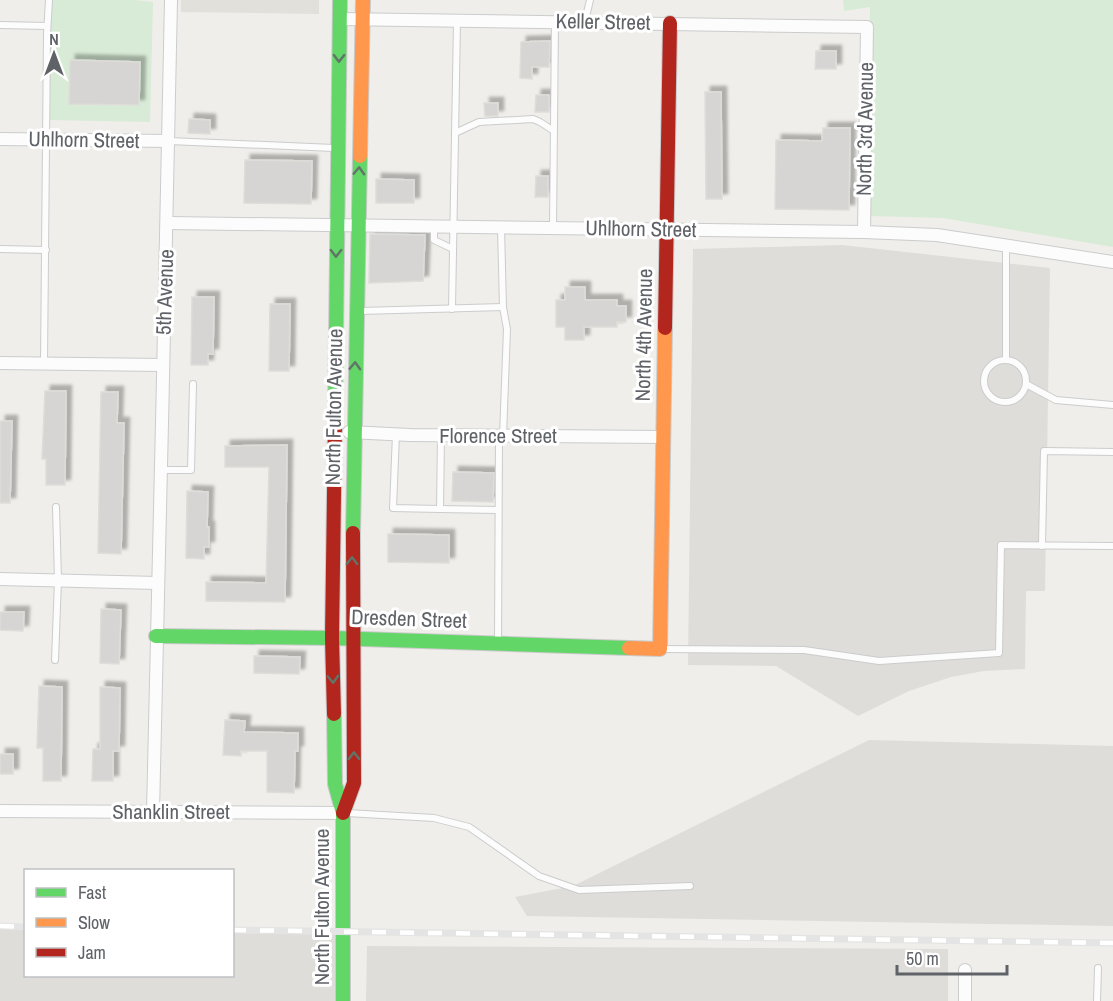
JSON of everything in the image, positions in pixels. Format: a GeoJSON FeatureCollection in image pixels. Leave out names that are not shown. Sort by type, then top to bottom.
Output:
{"type":"FeatureCollection","features":[{"type":"Feature","properties":{"kind":"main road","name":"North Fulton Avenue"},"geometry":{"type":"LineString","coordinates":[[340,0],[332,638],[335,784],[343,813],[343,1001]]}},
{"type":"Feature","properties":{"kind":"main road","name":"North Fulton Avenue"},"geometry":{"type":"LineString","coordinates":[[343,813],[354,783],[352,639],[354,432],[363,0]]}},
{"type":"Feature","properties":{"kind":"main road","name":"North 4th Avenue"},"geometry":{"type":"LineString","coordinates":[[660,648],[670,23]]}},
{"type":"Feature","properties":{"kind":"main road","name":"Dresden Street"},"geometry":{"type":"LineString","coordinates":[[156,636],[332,638],[660,648]]}},
{"type":"Feature","properties":{"kind":"street","name":"5th Avenue"},"geometry":{"type":"LineString","coordinates":[[156,636],[162,365],[168,223],[171,0]]}},
{"type":"Feature","properties":{"kind":"street","name":"Keller Street"},"geometry":{"type":"LineString","coordinates":[[340,19],[867,27]]}},
{"type":"Feature","properties":{"kind":"street","name":"North 3rd Avenue"},"geometry":{"type":"LineString","coordinates":[[864,232],[867,27]]}},
{"type":"Feature","properties":{"kind":"street","name":"Uhlhorn Street"},"geometry":{"type":"LineString","coordinates":[[0,139],[169,141]]}},
{"type":"Feature","properties":{"kind":"street","name":"Uhlhorn Street"},"geometry":{"type":"LineString","coordinates":[[168,223],[864,232],[937,235],[1113,262]]}},
{"type":"Feature","properties":{"kind":"street"},"geometry":{"type":"LineString","coordinates":[[0,363],[162,365]]}},
{"type":"Feature","properties":{"kind":"street","name":"Florence Street"},"geometry":{"type":"LineString","coordinates":[[334,432],[662,437]]}},
{"type":"Feature","properties":{"kind":"street"},"geometry":{"type":"LineString","coordinates":[[0,579],[157,583]]}},
{"type":"Feature","properties":{"kind":"street"},"geometry":{"type":"LineString","coordinates":[[153,812],[156,636]]}},
{"type":"Feature","properties":{"kind":"street","name":"Shanklin Street"},"geometry":{"type":"LineString","coordinates":[[0,811],[343,813]]}},
{"type":"Feature","properties":{"kind":"street"},"geometry":{"type":"LineString","coordinates":[[965,970],[965,1001]]}},
{"type":"Feature","properties":{"kind":"lane"},"geometry":{"type":"LineString","coordinates":[[44,364],[49,0]]}},
{"type":"Feature","properties":{"kind":"lane"},"geometry":{"type":"LineString","coordinates":[[585,21],[590,0]]}},
{"type":"Feature","properties":{"kind":"lane"},"geometry":{"type":"LineString","coordinates":[[452,309],[457,20]]}},
{"type":"Feature","properties":{"kind":"lane"},"geometry":{"type":"LineString","coordinates":[[553,228],[555,22]]}},
{"type":"Feature","properties":{"kind":"lane"},"geometry":{"type":"LineString","coordinates":[[0,25],[47,26]]}},
{"type":"Feature","properties":{"kind":"lane"},"geometry":{"type":"LineString","coordinates":[[455,133],[479,122],[522,120],[540,122],[554,131]]}},
{"type":"Feature","properties":{"kind":"lane"},"geometry":{"type":"LineString","coordinates":[[169,141],[338,148]]}},
{"type":"Feature","properties":{"kind":"lane"},"geometry":{"type":"LineString","coordinates":[[434,226],[434,240],[453,249]]}},
{"type":"Feature","properties":{"kind":"lane"},"geometry":{"type":"LineString","coordinates":[[498,643],[498,510],[507,329],[503,307],[501,228]]}},
{"type":"Feature","properties":{"kind":"lane"},"geometry":{"type":"LineString","coordinates":[[1006,245],[1006,360]]}},
{"type":"Feature","properties":{"kind":"lane"},"geometry":{"type":"LineString","coordinates":[[0,249],[46,250]]}},
{"type":"Feature","properties":{"kind":"lane"},"geometry":{"type":"LineString","coordinates":[[357,312],[503,307]]}},
{"type":"Feature","properties":{"kind":"lane"},"geometry":{"type":"LineString","coordinates":[[1006,360],[1015,362],[1021,367],[1025,373],[1026,384],[1022,393],[1011,401],[998,400],[988,392],[984,380],[986,373],[994,363],[1006,360]]}},
{"type":"Feature","properties":{"kind":"lane"},"geometry":{"type":"LineString","coordinates":[[160,470],[191,470],[193,384]]}},
{"type":"Feature","properties":{"kind":"lane"},"geometry":{"type":"LineString","coordinates":[[1026,384],[1056,400],[1113,405]]}},
{"type":"Feature","properties":{"kind":"lane"},"geometry":{"type":"LineString","coordinates":[[396,434],[393,508],[498,510]]}},
{"type":"Feature","properties":{"kind":"lane"},"geometry":{"type":"LineString","coordinates":[[440,509],[441,435]]}},
{"type":"Feature","properties":{"kind":"lane"},"geometry":{"type":"LineString","coordinates":[[1042,546],[1044,451],[1113,452]]}},
{"type":"Feature","properties":{"kind":"lane"},"geometry":{"type":"LineString","coordinates":[[55,660],[58,580],[56,507]]}},
{"type":"Feature","properties":{"kind":"lane"},"geometry":{"type":"LineString","coordinates":[[660,648],[804,650],[879,661],[999,653],[1001,545],[1113,546]]}},
{"type":"Feature","properties":{"kind":"lane"},"geometry":{"type":"LineString","coordinates":[[343,813],[434,818],[469,827],[540,876],[579,890],[690,886]]}},
{"type":"Feature","properties":{"kind":"lane"},"geometry":{"type":"LineString","coordinates":[[1097,1001],[1098,968]]}},
{"type":"Feature","properties":{"kind":"shaded area"},"geometry":{"type":"Polygon","coordinates":[[[181,0],[319,0],[319,14],[181,12],[181,0]]]}},
{"type":"Feature","properties":{"kind":"shaded area"},"geometry":{"type":"Polygon","coordinates":[[[842,245],[1050,268],[1045,591],[1026,591],[1025,669],[984,671],[951,677],[909,691],[858,716],[776,666],[688,665],[693,249],[842,245]]]}},
{"type":"Feature","properties":{"kind":"shaded area"},"geometry":{"type":"Polygon","coordinates":[[[869,740],[1113,746],[1113,926],[527,916],[515,897],[573,886],[869,740]]]}},
{"type":"Feature","properties":{"kind":"shaded area"},"geometry":{"type":"Polygon","coordinates":[[[0,927],[24,927],[24,977],[234,977],[234,930],[344,932],[343,1001],[0,1001],[0,927]]]}},
{"type":"Feature","properties":{"kind":"shaded area"},"geometry":{"type":"Polygon","coordinates":[[[367,946],[948,949],[948,1001],[366,1001],[367,946]]]}},
{"type":"Feature","properties":{"kind":"green space"},"geometry":{"type":"Polygon","coordinates":[[[50,0],[153,2],[150,122],[50,120],[50,0]]]}},
{"type":"Feature","properties":{"kind":"green space"},"geometry":{"type":"Polygon","coordinates":[[[843,0],[1113,0],[1113,247],[943,218],[869,216],[870,7],[844,11],[843,0]]]}},
{"type":"Feature","properties":{"kind":"building"},"geometry":{"type":"Polygon","coordinates":[[[550,41],[549,67],[532,67],[532,79],[520,78],[521,42],[550,41]]]}},
{"type":"Feature","properties":{"kind":"building"},"geometry":{"type":"Polygon","coordinates":[[[816,51],[836,51],[836,69],[815,69],[816,51]]]}},
{"type":"Feature","properties":{"kind":"building"},"geometry":{"type":"Polygon","coordinates":[[[70,60],[140,62],[139,105],[69,104],[70,60]]]}},
{"type":"Feature","properties":{"kind":"building"},"geometry":{"type":"Polygon","coordinates":[[[705,92],[721,92],[722,199],[706,199],[705,92]]]}},
{"type":"Feature","properties":{"kind":"building"},"geometry":{"type":"Polygon","coordinates":[[[536,95],[549,95],[549,112],[535,112],[536,95]]]}},
{"type":"Feature","properties":{"kind":"building"},"geometry":{"type":"Polygon","coordinates":[[[484,103],[498,103],[498,116],[485,116],[484,103]]]}},
{"type":"Feature","properties":{"kind":"building"},"geometry":{"type":"Polygon","coordinates":[[[189,119],[210,120],[210,134],[188,133],[189,119]]]}},
{"type":"Feature","properties":{"kind":"building"},"geometry":{"type":"Polygon","coordinates":[[[823,128],[850,128],[849,210],[775,209],[776,140],[822,141],[823,128]]]}},
{"type":"Feature","properties":{"kind":"building"},"geometry":{"type":"Polygon","coordinates":[[[245,160],[312,161],[311,204],[244,203],[245,160]]]}},
{"type":"Feature","properties":{"kind":"building"},"geometry":{"type":"Polygon","coordinates":[[[536,176],[548,176],[548,197],[535,197],[536,176]]]}},
{"type":"Feature","properties":{"kind":"building"},"geometry":{"type":"Polygon","coordinates":[[[376,179],[414,180],[414,203],[376,203],[376,179]]]}},
{"type":"Feature","properties":{"kind":"building"},"geometry":{"type":"Polygon","coordinates":[[[370,234],[425,235],[423,281],[369,283],[370,234]]]}},
{"type":"Feature","properties":{"kind":"building"},"geometry":{"type":"Polygon","coordinates":[[[565,287],[585,287],[585,300],[617,300],[617,306],[626,306],[626,322],[617,322],[617,327],[584,327],[584,340],[565,340],[565,327],[556,327],[556,300],[565,300],[565,287]]]}},
{"type":"Feature","properties":{"kind":"building"},"geometry":{"type":"Polygon","coordinates":[[[192,297],[214,297],[213,354],[208,354],[208,365],[191,365],[192,297]]]}},
{"type":"Feature","properties":{"kind":"building"},"geometry":{"type":"Polygon","coordinates":[[[270,304],[290,304],[289,371],[269,371],[270,304]]]}},
{"type":"Feature","properties":{"kind":"building"},"geometry":{"type":"Polygon","coordinates":[[[45,391],[66,391],[65,485],[46,485],[46,459],[42,459],[45,391]]]}},
{"type":"Feature","properties":{"kind":"building"},"geometry":{"type":"Polygon","coordinates":[[[101,392],[118,392],[117,423],[124,423],[121,554],[98,553],[101,392]]]}},
{"type":"Feature","properties":{"kind":"building"},"geometry":{"type":"Polygon","coordinates":[[[0,421],[12,421],[10,503],[0,503],[0,421]]]}},
{"type":"Feature","properties":{"kind":"building"},"geometry":{"type":"Polygon","coordinates":[[[287,445],[285,602],[206,601],[206,582],[266,583],[269,467],[225,467],[225,446],[287,445]]]}},
{"type":"Feature","properties":{"kind":"building"},"geometry":{"type":"Polygon","coordinates":[[[453,472],[494,473],[493,502],[452,501],[453,472]]]}},
{"type":"Feature","properties":{"kind":"building"},"geometry":{"type":"Polygon","coordinates":[[[187,491],[208,492],[209,547],[204,547],[204,559],[186,558],[187,491]]]}},
{"type":"Feature","properties":{"kind":"building"},"geometry":{"type":"Polygon","coordinates":[[[388,534],[449,535],[449,563],[388,562],[388,534]]]}},
{"type":"Feature","properties":{"kind":"building"},"geometry":{"type":"Polygon","coordinates":[[[101,609],[121,610],[119,664],[100,663],[101,609]]]}},
{"type":"Feature","properties":{"kind":"building"},"geometry":{"type":"Polygon","coordinates":[[[0,612],[24,612],[23,631],[0,630],[0,612]]]}},
{"type":"Feature","properties":{"kind":"building"},"geometry":{"type":"Polygon","coordinates":[[[254,656],[300,657],[299,674],[254,673],[254,656]]]}},
{"type":"Feature","properties":{"kind":"building"},"geometry":{"type":"Polygon","coordinates":[[[39,686],[62,687],[61,781],[43,781],[43,748],[37,748],[39,686]]]}},
{"type":"Feature","properties":{"kind":"building"},"geometry":{"type":"Polygon","coordinates":[[[100,687],[120,688],[119,751],[113,751],[113,781],[92,781],[93,749],[100,749],[100,687]]]}},
{"type":"Feature","properties":{"kind":"building"},"geometry":{"type":"Polygon","coordinates":[[[225,720],[245,721],[244,732],[298,733],[294,793],[267,792],[267,751],[241,751],[241,756],[223,755],[225,720]]]}},
{"type":"Feature","properties":{"kind":"building"},"geometry":{"type":"Polygon","coordinates":[[[0,754],[13,754],[13,774],[0,774],[0,754]]]}},
{"type":"Feature","properties":{"kind":"railway"},"geometry":{"type":"LineString","coordinates":[[0,926],[24,927]]}},
{"type":"Feature","properties":{"kind":"railway"},"geometry":{"type":"LineString","coordinates":[[234,930],[1113,943]]}},
{"type":"Feature","properties":{"kind":"traffic: fast"},"geometry":{"type":"LineString","coordinates":[[335,422],[340,0]]}},
{"type":"Feature","properties":{"kind":"traffic: fast"},"geometry":{"type":"LineString","coordinates":[[353,533],[360,156]]}},
{"type":"Feature","properties":{"kind":"traffic: fast"},"geometry":{"type":"LineString","coordinates":[[156,636],[332,638],[629,648]]}},
{"type":"Feature","properties":{"kind":"traffic: fast"},"geometry":{"type":"LineString","coordinates":[[334,714],[335,784],[343,813],[343,1001]]}},
{"type":"Feature","properties":{"kind":"traffic: slow"},"geometry":{"type":"LineString","coordinates":[[360,156],[363,0]]}},
{"type":"Feature","properties":{"kind":"traffic: slow"},"geometry":{"type":"LineString","coordinates":[[629,648],[660,649],[665,328]]}},
{"type":"Feature","properties":{"kind":"traffic: jam"},"geometry":{"type":"LineString","coordinates":[[665,328],[670,23]]}},
{"type":"Feature","properties":{"kind":"traffic: jam"},"geometry":{"type":"LineString","coordinates":[[334,714],[332,638],[335,422]]}},
{"type":"Feature","properties":{"kind":"traffic: jam"},"geometry":{"type":"LineString","coordinates":[[343,813],[354,783],[353,533]]}}]}
